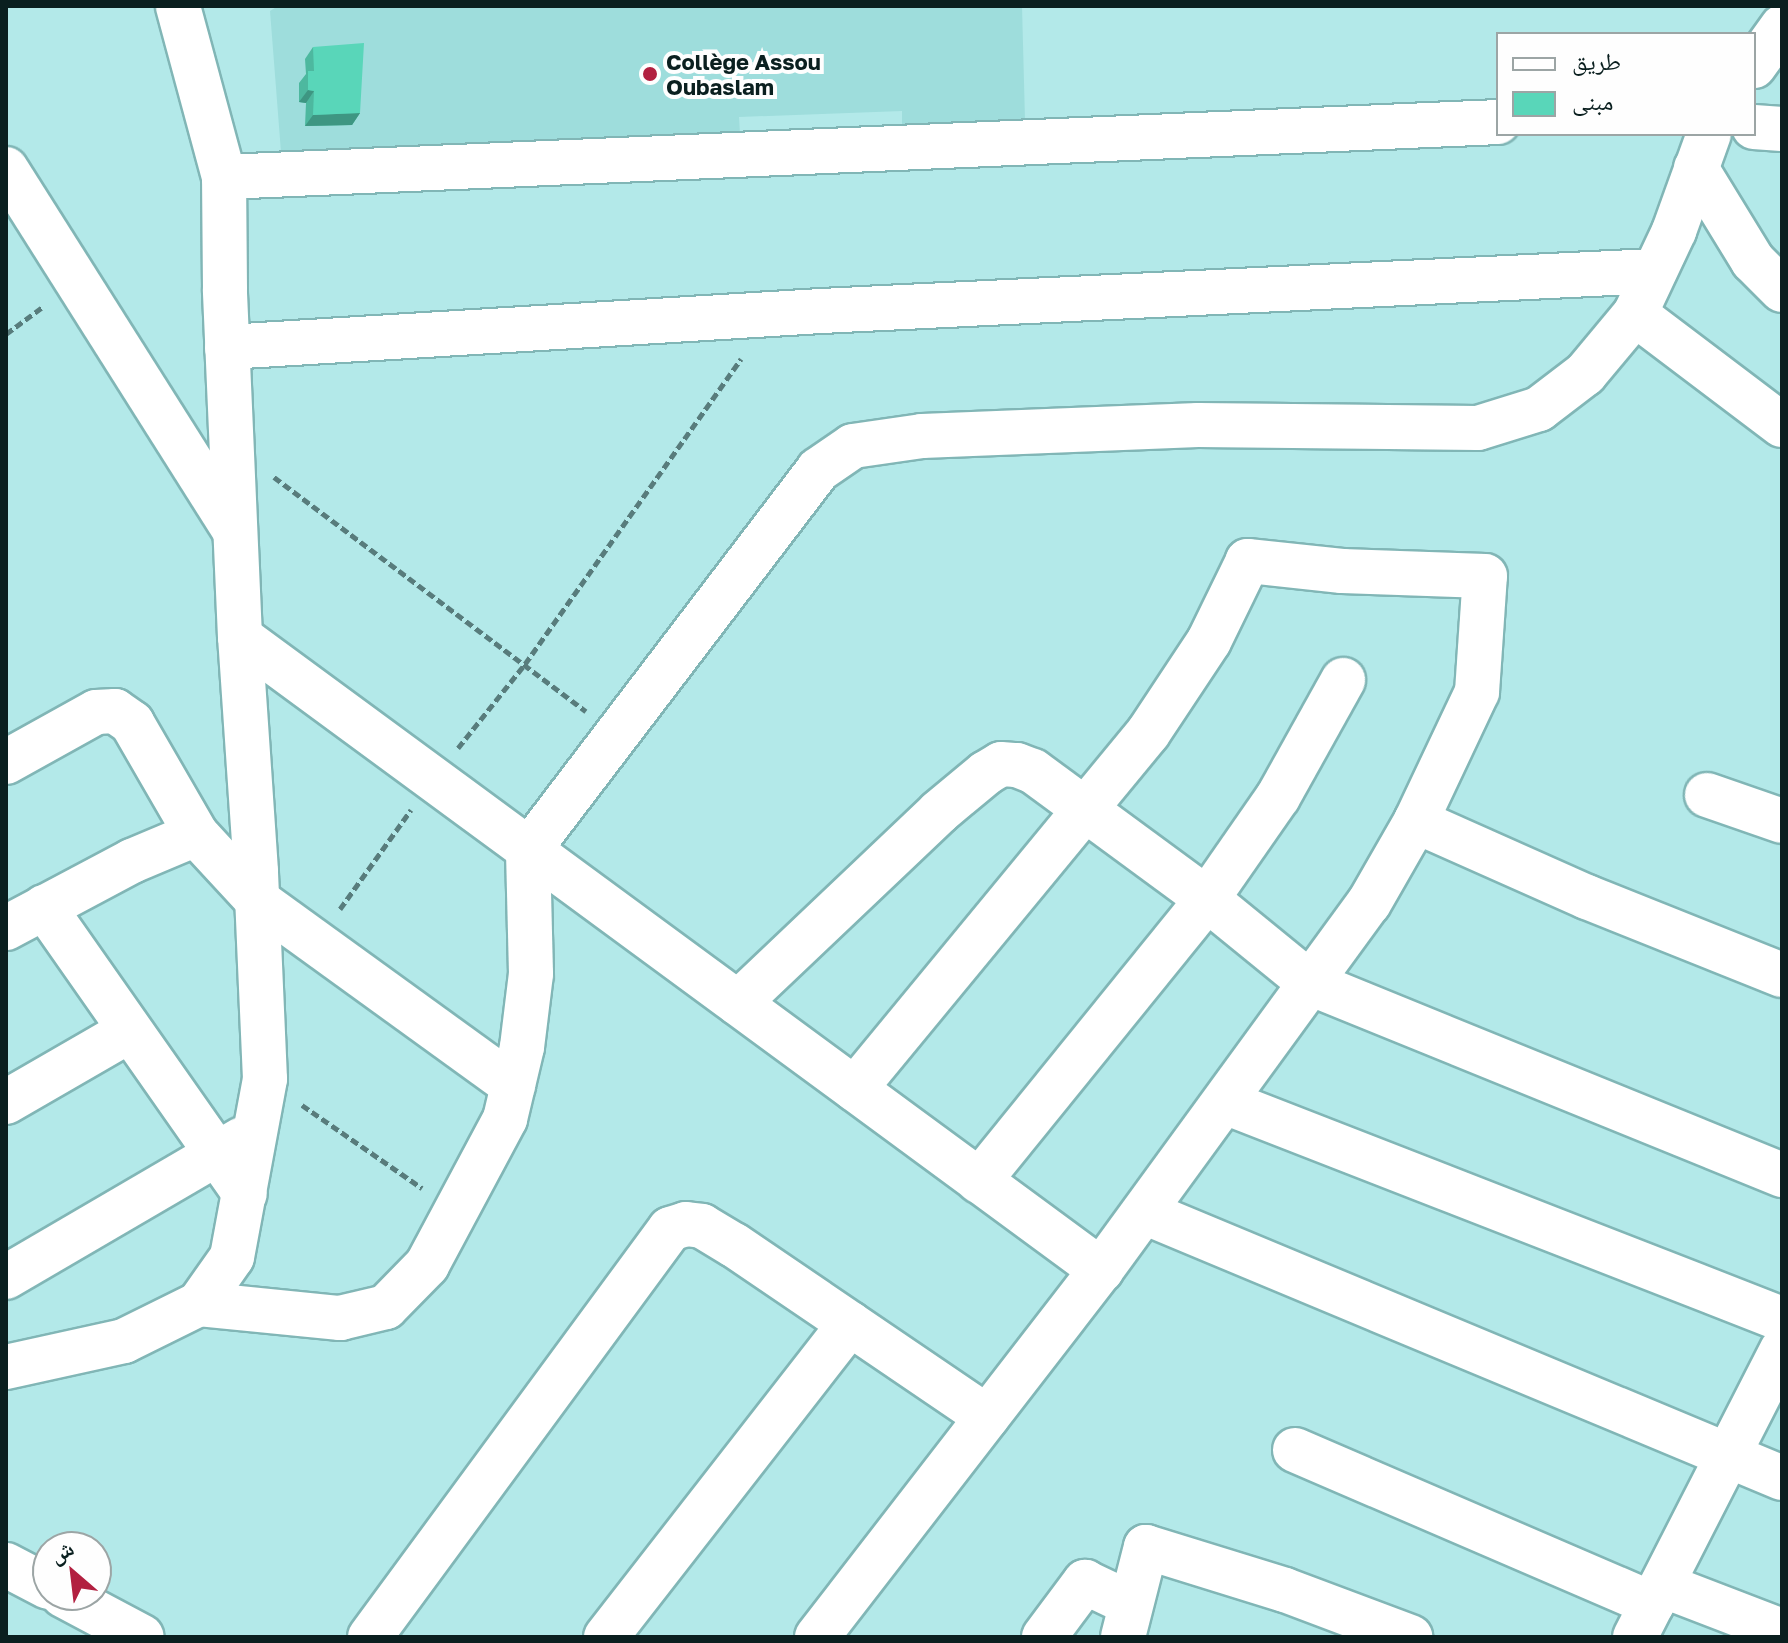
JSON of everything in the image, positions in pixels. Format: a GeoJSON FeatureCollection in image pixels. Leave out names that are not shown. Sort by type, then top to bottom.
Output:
{"type":"FeatureCollection","features":[{"type":"Feature","properties":{"kind":"street"},"geometry":{"type":"LineString","coordinates":[[6,1367],[124,1341],[199,1304],[232,1257],[265,1079],[235,531],[224,177],[178,6]]}},
{"type":"Feature","properties":{"kind":"street"},"geometry":{"type":"LineString","coordinates":[[1756,63],[1782,27]]}},
{"type":"Feature","properties":{"kind":"street"},"geometry":{"type":"LineString","coordinates":[[224,177],[1496,122]]}},
{"type":"Feature","properties":{"kind":"street"},"geometry":{"type":"LineString","coordinates":[[1756,127],[1782,129]]}},
{"type":"Feature","properties":{"kind":"street"},"geometry":{"type":"LineString","coordinates":[[199,1304],[340,1318],[386,1307],[427,1265],[505,1119],[531,974],[528,851],[818,470],[853,446],[922,436],[1198,425],[1478,428],[1539,409],[1585,374],[1635,314],[1674,231],[1702,151]]}},
{"type":"Feature","properties":{"kind":"street"},"geometry":{"type":"LineString","coordinates":[[1702,151],[1753,261],[1782,290]]}},
{"type":"Feature","properties":{"kind":"street"},"geometry":{"type":"LineString","coordinates":[[7,173],[235,531]]}},
{"type":"Feature","properties":{"kind":"street"},"geometry":{"type":"LineString","coordinates":[[227,347],[773,314],[1654,271]]}},
{"type":"Feature","properties":{"kind":"street"},"geometry":{"type":"LineString","coordinates":[[1635,314],[1782,425]]}},
{"type":"Feature","properties":{"kind":"street"},"geometry":{"type":"LineString","coordinates":[[817,1637],[1101,1270],[1369,903],[1416,821],[1477,692],[1485,576],[1342,571],[1248,561],[1209,641],[1148,733],[855,1089]]}},
{"type":"Feature","properties":{"kind":"street"},"geometry":{"type":"LineString","coordinates":[[240,637],[1101,1270]]}},
{"type":"Feature","properties":{"kind":"street"},"geometry":{"type":"LineString","coordinates":[[979,1181],[1207,899],[1278,797],[1343,680]]}},
{"type":"Feature","properties":{"kind":"street"},"geometry":{"type":"LineString","coordinates":[[6,762],[96,712],[115,711],[132,723],[196,834],[257,900],[513,1085]]}},
{"type":"Feature","properties":{"kind":"street"},"geometry":{"type":"LineString","coordinates":[[738,1003],[939,812],[1001,764],[1033,771],[1207,899],[1310,983],[1782,1175]]}},
{"type":"Feature","properties":{"kind":"street"},"geometry":{"type":"LineString","coordinates":[[1707,795],[1782,821]]}},
{"type":"Feature","properties":{"kind":"street"},"geometry":{"type":"LineString","coordinates":[[1416,821],[1587,897],[1782,975]]}},
{"type":"Feature","properties":{"kind":"street"},"geometry":{"type":"LineString","coordinates":[[6,928],[149,853],[196,834]]}},
{"type":"Feature","properties":{"kind":"street"},"geometry":{"type":"LineString","coordinates":[[44,907],[245,1194]]}},
{"type":"Feature","properties":{"kind":"street"},"geometry":{"type":"LineString","coordinates":[[6,1102],[129,1031]]}},
{"type":"Feature","properties":{"kind":"street"},"geometry":{"type":"LineString","coordinates":[[1225,1102],[1782,1319]]}},
{"type":"Feature","properties":{"kind":"street"},"geometry":{"type":"LineString","coordinates":[[6,1277],[255,1132]]}},
{"type":"Feature","properties":{"kind":"street"},"geometry":{"type":"LineString","coordinates":[[1144,1212],[1782,1478]]}},
{"type":"Feature","properties":{"kind":"street"},"geometry":{"type":"LineString","coordinates":[[370,1637],[670,1229],[686,1224],[702,1226],[987,1417]]}},
{"type":"Feature","properties":{"kind":"street"},"geometry":{"type":"LineString","coordinates":[[606,1637],[850,1324]]}},
{"type":"Feature","properties":{"kind":"street"},"geometry":{"type":"LineString","coordinates":[[1650,1609],[1782,1350]]}},
{"type":"Feature","properties":{"kind":"street"},"geometry":{"type":"LineString","coordinates":[[1295,1450],[1650,1609],[1782,1631]]}},
{"type":"Feature","properties":{"kind":"street"},"geometry":{"type":"LineString","coordinates":[[1044,1637],[1085,1582],[1126,1620],[1146,1547],[1285,1590],[1410,1637]]}},
{"type":"Feature","properties":{"kind":"street"},"geometry":{"type":"LineString","coordinates":[[6,1565],[32,1579]]}},
{"type":"Feature","properties":{"kind":"street"},"geometry":{"type":"LineString","coordinates":[[93,1611],[142,1637]]}},
{"type":"Feature","properties":{"kind":"path"},"geometry":{"type":"LineString","coordinates":[[316,943],[433,780],[525,664],[773,314]]}},
{"type":"Feature","properties":{"kind":"path"},"geometry":{"type":"LineString","coordinates":[[232,445],[617,734]]}},
{"type":"Feature","properties":{"kind":"path"},"geometry":{"type":"LineString","coordinates":[[265,1079],[456,1211]]}},
{"type":"Feature","properties":{"kind":"shaded area","name":"Collège Assou Oubaslam"},"geometry":{"type":"Polygon","coordinates":[[[278,6],[1022,6],[1025,120],[902,127],[902,111],[739,117],[740,134],[281,152],[270,11],[278,6]]]}},
{"type":"Feature","properties":{"kind":"building"},"geometry":{"type":"Polygon","coordinates":[[[364,43],[360,113],[313,115],[314,91],[308,90],[308,71],[314,71],[313,47],[364,43]]]}},
{"type":"Feature","properties":{"kind":"place","name":"Collège Assou Oubaslam"},"geometry":{"type":"Point","coordinates":[650,74]}}]}
